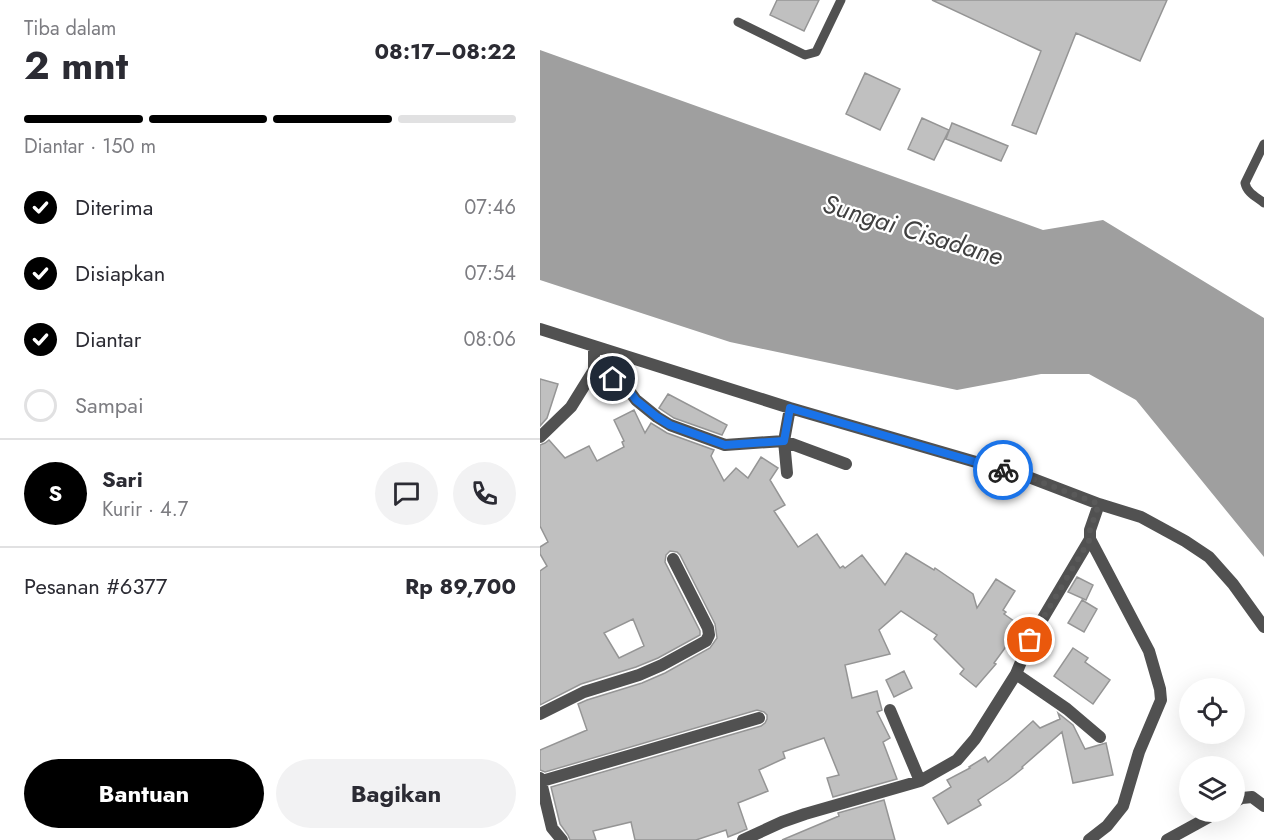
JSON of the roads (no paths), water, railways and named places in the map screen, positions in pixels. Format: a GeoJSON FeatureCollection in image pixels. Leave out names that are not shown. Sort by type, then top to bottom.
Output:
{"type":"FeatureCollection","features":[{"type":"Feature","properties":{"kind":"street"},"geometry":{"type":"LineString","coordinates":[[540,328],[790,408],[1030,478],[1141,518],[1185,541],[1209,557],[1233,584],[1264,627]]}},
{"type":"Feature","properties":{"kind":"street"},"geometry":{"type":"LineString","coordinates":[[540,437],[571,407],[594,370],[594,346]]}},
{"type":"Feature","properties":{"kind":"street"},"geometry":{"type":"LineString","coordinates":[[594,370],[625,385],[636,400],[670,425],[725,445],[784,441],[846,464]]}},
{"type":"Feature","properties":{"kind":"street"},"geometry":{"type":"LineString","coordinates":[[787,473],[784,441],[790,408]]}},
{"type":"Feature","properties":{"kind":"street"},"geometry":{"type":"LineString","coordinates":[[1089,840],[1107,826],[1123,806],[1139,752],[1161,700],[1149,651],[1090,539],[1090,530],[1099,504]]}},
{"type":"Feature","properties":{"kind":"street"},"geometry":{"type":"LineString","coordinates":[[742,840],[805,814],[920,781],[957,760],[975,739],[1016,674],[1030,640],[1090,539]]}},
{"type":"Feature","properties":{"kind":"street"},"geometry":{"type":"LineString","coordinates":[[540,714],[584,692],[639,675],[662,665],[706,641],[709,635],[708,628],[674,560]]}},
{"type":"Feature","properties":{"kind":"street"},"geometry":{"type":"LineString","coordinates":[[1016,674],[1067,709],[1100,737]]}},
{"type":"Feature","properties":{"kind":"street"},"geometry":{"type":"LineString","coordinates":[[890,710],[920,781]]}},
{"type":"Feature","properties":{"kind":"street"},"geometry":{"type":"LineString","coordinates":[[562,840],[552,828],[541,779],[759,717]]}},
{"type":"Feature","properties":{"kind":"street"},"geometry":{"type":"LineString","coordinates":[[1245,798],[1252,797],[1264,806]]}},
{"type":"Feature","properties":{"kind":"street"},"geometry":{"type":"LineString","coordinates":[[1167,840],[1200,822]]}},
{"type":"Feature","properties":{"kind":"lane"},"geometry":{"type":"LineString","coordinates":[[738,22],[805,55],[816,52],[840,0]]}},
{"type":"Feature","properties":{"kind":"lane"},"geometry":{"type":"LineString","coordinates":[[1264,144],[1245,183],[1250,192],[1264,203]]}},
{"type":"Feature","properties":{"kind":"water","name":"Sungai Cisadane"},"geometry":{"type":"Polygon","coordinates":[[[540,50],[1043,230],[1103,220],[1264,318],[1264,557],[1136,400],[1089,374],[1041,374],[957,390],[730,342],[540,280],[540,50]]]}}]}
